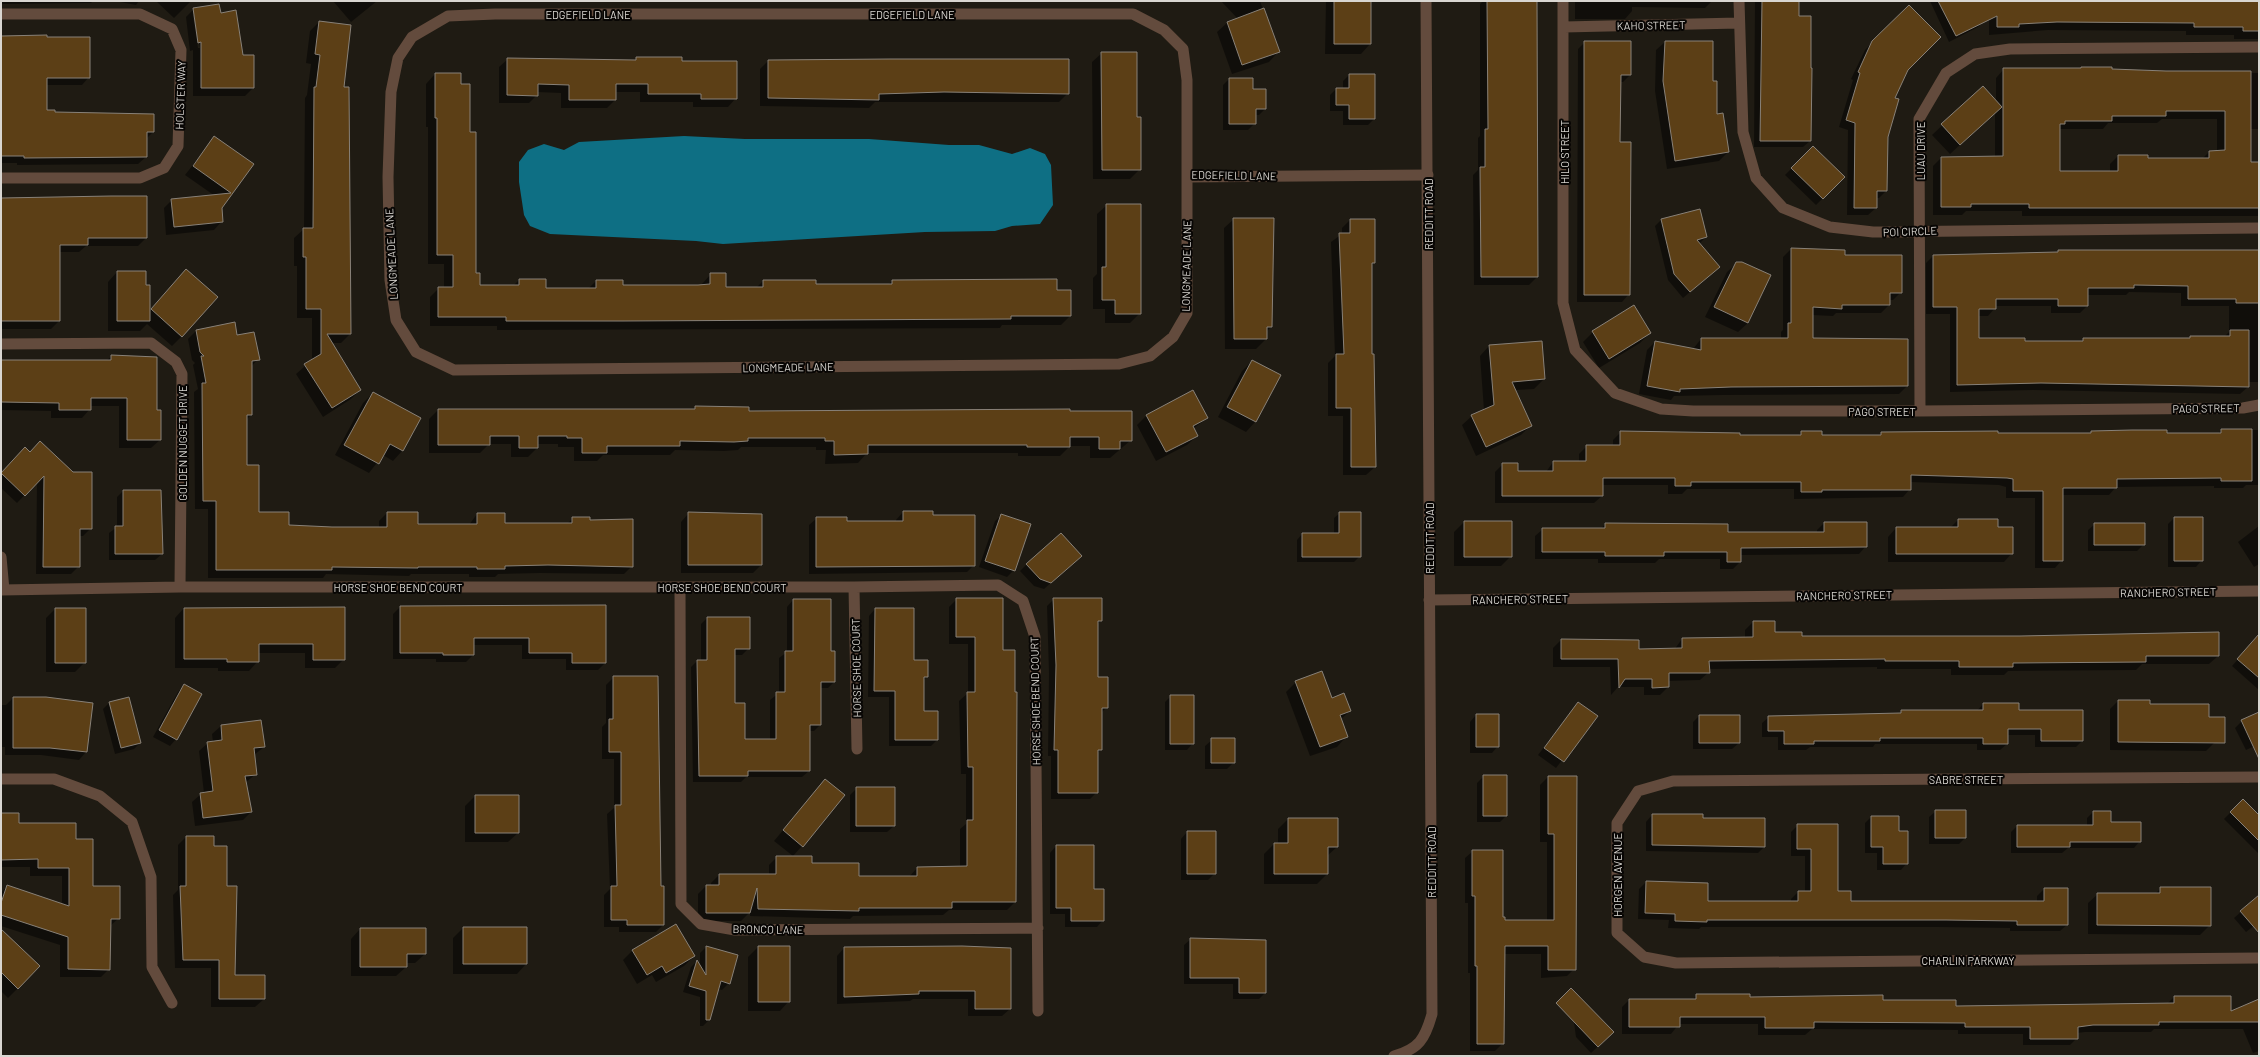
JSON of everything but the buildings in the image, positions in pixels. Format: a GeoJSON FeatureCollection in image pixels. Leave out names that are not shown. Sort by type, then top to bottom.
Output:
{"type":"FeatureCollection","features":[{"type":"Feature","properties":{"kind":"street","name":"REDDITT ROAD"},"geometry":{"type":"LineString","coordinates":[[1394,1056],[1418,1046],[1427,1032],[1432,1014],[1426,1]]}},
{"type":"Feature","properties":{"kind":"street","name":"HILO STREET"},"geometry":{"type":"LineString","coordinates":[[1563,1],[1563,303]]}},
{"type":"Feature","properties":{"kind":"street","name":"POI CIRCLE"},"geometry":{"type":"LineString","coordinates":[[1739,1],[1738,24],[1743,132],[1756,178],[1783,208],[1830,227],[1873,232],[1921,230],[2259,228]]}},
{"type":"Feature","properties":{"kind":"street","name":"HOLSTER WAY"},"geometry":{"type":"LineString","coordinates":[[1,14],[140,14],[172,29],[181,50],[178,146],[164,168],[140,178],[1,178]]}},
{"type":"Feature","properties":{"kind":"street","name":"EDGEFIELD LANE"},"geometry":{"type":"LineString","coordinates":[[388,177],[391,92],[398,58],[412,37],[448,16],[495,14],[1133,14],[1164,30],[1183,49],[1187,80],[1187,177],[1428,175]]}},
{"type":"Feature","properties":{"kind":"street","name":"KAHO STREET"},"geometry":{"type":"LineString","coordinates":[[1564,27],[1738,24]]}},
{"type":"Feature","properties":{"kind":"street","name":"LUAU DRIVE"},"geometry":{"type":"LineString","coordinates":[[1920,411],[1921,230],[1919,119],[1946,73],[1975,54],[2010,49],[2259,47]]}},
{"type":"Feature","properties":{"kind":"street","name":"LONGMEADE LANE"},"geometry":{"type":"LineString","coordinates":[[388,177],[390,280],[396,320],[416,352],[454,370],[1119,364],[1150,356],[1173,337],[1187,313],[1187,177]]}},
{"type":"Feature","properties":{"kind":"street","name":"PAGO STREET"},"geometry":{"type":"LineString","coordinates":[[1563,303],[1575,350],[1616,393],[1660,409],[1920,411],[2243,408],[2259,405]]}},
{"type":"Feature","properties":{"kind":"street","name":"GOLDEN NUGGET DRIVE"},"geometry":{"type":"LineString","coordinates":[[1,344],[152,343],[176,362],[182,374],[180,587]]}},
{"type":"Feature","properties":{"kind":"street","name":"HORSE SHOE BEND COURT"},"geometry":{"type":"LineString","coordinates":[[1,556],[2,590],[180,587],[854,587],[998,585],[1023,601],[1035,637],[1038,1011]]}},
{"type":"Feature","properties":{"kind":"street","name":"BRONCO LANE"},"geometry":{"type":"LineString","coordinates":[[680,587],[681,904],[701,924],[735,930],[1038,928]]}},
{"type":"Feature","properties":{"kind":"street","name":"HORSE SHOE COURT"},"geometry":{"type":"LineString","coordinates":[[854,587],[857,749]]}},
{"type":"Feature","properties":{"kind":"street","name":"RANCHERO STREET"},"geometry":{"type":"LineString","coordinates":[[1429,600],[2259,591]]}},
{"type":"Feature","properties":{"kind":"street","name":"SABRE STREET"},"geometry":{"type":"LineString","coordinates":[[1673,781],[2259,777]]}},
{"type":"Feature","properties":{"kind":"street"},"geometry":{"type":"LineString","coordinates":[[1,780],[54,780],[100,796],[132,822],[151,877],[152,967],[172,1003]]}},
{"type":"Feature","properties":{"kind":"street","name":"HORGEN AVENUE"},"geometry":{"type":"LineString","coordinates":[[1673,781],[1638,791],[1617,823],[1617,933],[1644,957],[1676,963]]}},
{"type":"Feature","properties":{"kind":"street","name":"CHARLIN PARKWAY"},"geometry":{"type":"LineString","coordinates":[[1676,963],[2259,958]]}},
{"type":"Feature","properties":{"kind":"water"},"geometry":{"type":"Polygon","coordinates":[[[684,136],[745,139],[869,139],[949,145],[979,145],[1012,154],[1030,148],[1045,154],[1051,165],[1053,205],[1040,224],[1012,226],[995,231],[925,232],[723,244],[696,241],[550,234],[530,226],[524,215],[519,182],[519,162],[528,150],[544,144],[564,150],[579,142],[684,136]]]}}]}
